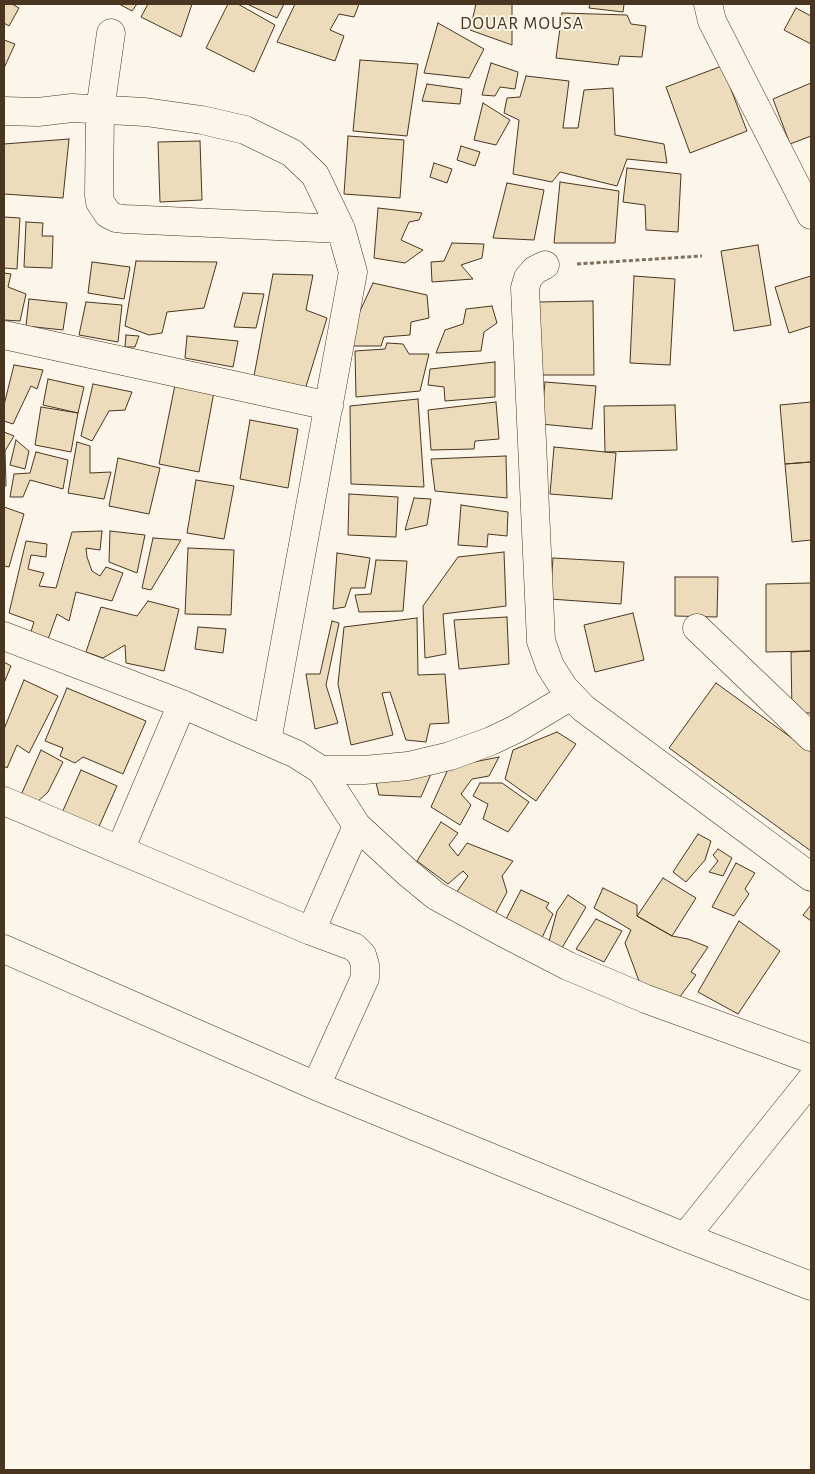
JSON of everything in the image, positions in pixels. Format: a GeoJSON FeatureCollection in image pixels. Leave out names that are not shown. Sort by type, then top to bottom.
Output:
{"type":"FeatureCollection","features":[{"type":"Feature","properties":{"kind":"street"},"geometry":{"type":"LineString","coordinates":[[708,4],[712,21],[811,215]]}},
{"type":"Feature","properties":{"kind":"street"},"geometry":{"type":"LineString","coordinates":[[111,34],[100,110],[99,195],[100,202],[108,214],[116,218],[125,219],[341,228]]}},
{"type":"Feature","properties":{"kind":"street"},"geometry":{"type":"LineString","coordinates":[[4,111],[38,112],[72,108],[154,113],[202,120],[246,130],[292,153],[314,175],[329,201],[341,228],[354,272],[266,741]]}},
{"type":"Feature","properties":{"kind":"street"},"geometry":{"type":"LineString","coordinates":[[545,266],[535,270],[528,278],[525,288],[540,641],[550,666],[564,688],[583,708],[811,877]]}},
{"type":"Feature","properties":{"kind":"street"},"geometry":{"type":"LineString","coordinates":[[4,334],[329,406]]}},
{"type":"Feature","properties":{"kind":"street"},"geometry":{"type":"LineString","coordinates":[[697,628],[811,737]]}},
{"type":"Feature","properties":{"kind":"street"},"geometry":{"type":"LineString","coordinates":[[4,636],[182,704],[296,754],[321,770],[357,826],[408,873],[436,896],[502,932],[568,966],[646,999],[811,1058]]}},
{"type":"Feature","properties":{"kind":"street"},"geometry":{"type":"LineString","coordinates":[[321,770],[364,770],[408,766],[450,756],[491,741],[516,729],[571,696]]}},
{"type":"Feature","properties":{"kind":"street"},"geometry":{"type":"LineString","coordinates":[[120,850],[182,704]]}},
{"type":"Feature","properties":{"kind":"street"},"geometry":{"type":"LineString","coordinates":[[4,801],[311,931],[354,947],[362,955],[366,972],[365,978],[316,1086]]}},
{"type":"Feature","properties":{"kind":"street"},"geometry":{"type":"LineString","coordinates":[[311,931],[357,826]]}},
{"type":"Feature","properties":{"kind":"street"},"geometry":{"type":"LineString","coordinates":[[4,949],[316,1086],[685,1237],[811,1286]]}},
{"type":"Feature","properties":{"kind":"street"},"geometry":{"type":"LineString","coordinates":[[685,1237],[811,1080]]}},
{"type":"Feature","properties":{"kind":"path"},"geometry":{"type":"LineString","coordinates":[[545,266],[702,256]]}},
{"type":"Feature","properties":{"kind":"building"},"geometry":{"type":"Polygon","coordinates":[[[4,4],[12,4],[19,8],[9,26],[4,23],[4,4]]]}},
{"type":"Feature","properties":{"kind":"building"},"geometry":{"type":"Polygon","coordinates":[[[119,4],[137,4],[132,11],[119,4]]]}},
{"type":"Feature","properties":{"kind":"building"},"geometry":{"type":"Polygon","coordinates":[[[148,4],[192,4],[181,37],[141,17],[148,4]]]}},
{"type":"Feature","properties":{"kind":"building"},"geometry":{"type":"Polygon","coordinates":[[[228,4],[238,4],[275,25],[254,72],[206,48],[228,4]]]}},
{"type":"Feature","properties":{"kind":"building"},"geometry":{"type":"Polygon","coordinates":[[[247,4],[284,4],[277,18],[247,4]]]}},
{"type":"Feature","properties":{"kind":"building"},"geometry":{"type":"Polygon","coordinates":[[[295,4],[359,4],[354,17],[339,14],[330,30],[344,36],[335,61],[277,42],[295,4]]]}},
{"type":"Feature","properties":{"kind":"building"},"geometry":{"type":"Polygon","coordinates":[[[476,4],[512,4],[512,45],[470,30],[476,4]]]}},
{"type":"Feature","properties":{"kind":"building"},"geometry":{"type":"Polygon","coordinates":[[[590,4],[624,4],[623,12],[589,8],[590,4]]]}},
{"type":"Feature","properties":{"kind":"building"},"geometry":{"type":"Polygon","coordinates":[[[796,8],[811,16],[811,44],[784,30],[796,8]]]}},
{"type":"Feature","properties":{"kind":"building"},"geometry":{"type":"Polygon","coordinates":[[[562,13],[627,15],[631,24],[646,26],[642,57],[620,56],[618,65],[556,58],[562,13]]]}},
{"type":"Feature","properties":{"kind":"building"},"geometry":{"type":"Polygon","coordinates":[[[438,23],[484,49],[469,78],[424,73],[438,23]]]}},
{"type":"Feature","properties":{"kind":"building"},"geometry":{"type":"Polygon","coordinates":[[[4,40],[15,44],[4,68],[4,40]]]}},
{"type":"Feature","properties":{"kind":"building"},"geometry":{"type":"Polygon","coordinates":[[[360,60],[418,64],[407,136],[353,131],[360,60]]]}},
{"type":"Feature","properties":{"kind":"building"},"geometry":{"type":"Polygon","coordinates":[[[491,63],[518,72],[515,89],[500,87],[495,96],[482,95],[491,63]]]}},
{"type":"Feature","properties":{"kind":"building"},"geometry":{"type":"Polygon","coordinates":[[[722,66],[747,131],[690,153],[666,87],[722,66]]]}},
{"type":"Feature","properties":{"kind":"building"},"geometry":{"type":"Polygon","coordinates":[[[526,76],[569,81],[563,128],[578,128],[584,90],[613,88],[615,135],[664,144],[667,163],[627,159],[617,186],[560,172],[552,182],[513,174],[519,120],[504,113],[507,98],[520,97],[526,76]]]}},
{"type":"Feature","properties":{"kind":"building"},"geometry":{"type":"Polygon","coordinates":[[[811,83],[811,136],[790,144],[773,99],[811,83]]]}},
{"type":"Feature","properties":{"kind":"building"},"geometry":{"type":"Polygon","coordinates":[[[427,84],[462,89],[460,104],[422,101],[427,84]]]}},
{"type":"Feature","properties":{"kind":"building"},"geometry":{"type":"Polygon","coordinates":[[[483,103],[510,120],[496,145],[474,140],[483,103]]]}},
{"type":"Feature","properties":{"kind":"building"},"geometry":{"type":"Polygon","coordinates":[[[348,136],[404,140],[400,198],[344,194],[348,136]]]}},
{"type":"Feature","properties":{"kind":"building"},"geometry":{"type":"Polygon","coordinates":[[[69,139],[63,198],[4,194],[4,144],[69,139]]]}},
{"type":"Feature","properties":{"kind":"building"},"geometry":{"type":"Polygon","coordinates":[[[200,141],[202,200],[160,202],[158,142],[200,141]]]}},
{"type":"Feature","properties":{"kind":"building"},"geometry":{"type":"Polygon","coordinates":[[[461,146],[480,152],[475,166],[457,160],[461,146]]]}},
{"type":"Feature","properties":{"kind":"building"},"geometry":{"type":"Polygon","coordinates":[[[434,163],[452,169],[447,183],[430,177],[434,163]]]}},
{"type":"Feature","properties":{"kind":"building"},"geometry":{"type":"Polygon","coordinates":[[[627,168],[681,174],[678,232],[646,230],[645,205],[623,202],[627,168]]]}},
{"type":"Feature","properties":{"kind":"building"},"geometry":{"type":"Polygon","coordinates":[[[560,182],[619,191],[615,243],[554,243],[560,182]]]}},
{"type":"Feature","properties":{"kind":"building"},"geometry":{"type":"Polygon","coordinates":[[[507,183],[544,190],[534,240],[493,238],[507,183]]]}},
{"type":"Feature","properties":{"kind":"building"},"geometry":{"type":"Polygon","coordinates":[[[378,208],[422,213],[419,220],[409,222],[401,240],[423,250],[405,263],[374,258],[378,208]]]}},
{"type":"Feature","properties":{"kind":"building"},"geometry":{"type":"Polygon","coordinates":[[[4,217],[20,218],[17,269],[4,268],[4,217]]]}},
{"type":"Feature","properties":{"kind":"building"},"geometry":{"type":"Polygon","coordinates":[[[26,222],[43,223],[42,236],[53,236],[52,268],[24,267],[26,222]]]}},
{"type":"Feature","properties":{"kind":"building"},"geometry":{"type":"Polygon","coordinates":[[[452,243],[484,244],[482,258],[461,265],[473,279],[432,282],[431,262],[444,261],[452,243]]]}},
{"type":"Feature","properties":{"kind":"building"},"geometry":{"type":"Polygon","coordinates":[[[758,245],[771,325],[734,331],[721,251],[758,245]]]}},
{"type":"Feature","properties":{"kind":"building"},"geometry":{"type":"Polygon","coordinates":[[[136,261],[217,262],[204,308],[167,312],[162,333],[149,335],[125,326],[136,261]]]}},
{"type":"Feature","properties":{"kind":"building"},"geometry":{"type":"Polygon","coordinates":[[[92,262],[130,267],[124,299],[88,293],[92,262]]]}},
{"type":"Feature","properties":{"kind":"building"},"geometry":{"type":"Polygon","coordinates":[[[4,273],[11,274],[8,287],[26,294],[20,321],[4,320],[4,273]]]}},
{"type":"Feature","properties":{"kind":"building"},"geometry":{"type":"Polygon","coordinates":[[[273,274],[313,275],[306,310],[327,318],[304,393],[254,376],[273,274]]]}},
{"type":"Feature","properties":{"kind":"building"},"geometry":{"type":"Polygon","coordinates":[[[634,276],[675,279],[670,365],[630,363],[634,276]]]}},
{"type":"Feature","properties":{"kind":"building"},"geometry":{"type":"Polygon","coordinates":[[[811,276],[811,326],[789,333],[775,287],[811,276]]]}},
{"type":"Feature","properties":{"kind":"building"},"geometry":{"type":"Polygon","coordinates":[[[373,283],[427,295],[429,318],[411,322],[410,335],[384,337],[381,346],[353,346],[355,322],[373,283]]]}},
{"type":"Feature","properties":{"kind":"building"},"geometry":{"type":"Polygon","coordinates":[[[243,293],[264,294],[256,328],[234,327],[243,293]]]}},
{"type":"Feature","properties":{"kind":"building"},"geometry":{"type":"Polygon","coordinates":[[[29,299],[67,303],[63,330],[26,326],[29,299]]]}},
{"type":"Feature","properties":{"kind":"building"},"geometry":{"type":"Polygon","coordinates":[[[593,301],[594,375],[538,375],[538,302],[593,301]]]}},
{"type":"Feature","properties":{"kind":"building"},"geometry":{"type":"Polygon","coordinates":[[[86,302],[122,305],[118,342],[79,335],[86,302]]]}},
{"type":"Feature","properties":{"kind":"building"},"geometry":{"type":"Polygon","coordinates":[[[492,306],[497,323],[484,332],[481,351],[436,353],[445,330],[463,324],[466,309],[492,306]]]}},
{"type":"Feature","properties":{"kind":"building"},"geometry":{"type":"Polygon","coordinates":[[[126,335],[139,336],[135,347],[125,347],[126,335]]]}},
{"type":"Feature","properties":{"kind":"building"},"geometry":{"type":"Polygon","coordinates":[[[187,336],[238,341],[233,367],[185,358],[187,336]]]}},
{"type":"Feature","properties":{"kind":"building"},"geometry":{"type":"Polygon","coordinates":[[[387,343],[403,344],[409,354],[429,354],[420,391],[356,397],[355,351],[385,349],[387,343]]]}},
{"type":"Feature","properties":{"kind":"building"},"geometry":{"type":"Polygon","coordinates":[[[495,362],[495,397],[445,401],[444,387],[428,385],[430,369],[495,362]]]}},
{"type":"Feature","properties":{"kind":"building"},"geometry":{"type":"Polygon","coordinates":[[[14,365],[43,370],[37,389],[31,386],[13,424],[4,421],[4,405],[14,365]]]}},
{"type":"Feature","properties":{"kind":"building"},"geometry":{"type":"Polygon","coordinates":[[[48,379],[84,387],[78,413],[43,405],[48,379]]]}},
{"type":"Feature","properties":{"kind":"building"},"geometry":{"type":"Polygon","coordinates":[[[545,382],[596,386],[592,429],[541,424],[545,382]]]}},
{"type":"Feature","properties":{"kind":"building"},"geometry":{"type":"Polygon","coordinates":[[[93,384],[132,392],[125,410],[109,411],[92,441],[81,436],[93,384]]]}},
{"type":"Feature","properties":{"kind":"building"},"geometry":{"type":"Polygon","coordinates":[[[175,385],[214,392],[199,472],[159,464],[175,385]]]}},
{"type":"Feature","properties":{"kind":"building"},"geometry":{"type":"Polygon","coordinates":[[[418,399],[424,487],[351,484],[350,406],[418,399]]]}},
{"type":"Feature","properties":{"kind":"building"},"geometry":{"type":"Polygon","coordinates":[[[496,402],[499,439],[475,441],[474,449],[431,450],[428,410],[496,402]]]}},
{"type":"Feature","properties":{"kind":"building"},"geometry":{"type":"Polygon","coordinates":[[[811,402],[811,462],[785,464],[780,405],[811,402]]]}},
{"type":"Feature","properties":{"kind":"building"},"geometry":{"type":"Polygon","coordinates":[[[675,405],[677,450],[605,452],[604,406],[675,405]]]}},
{"type":"Feature","properties":{"kind":"building"},"geometry":{"type":"Polygon","coordinates":[[[41,407],[78,413],[71,452],[35,445],[41,407]]]}},
{"type":"Feature","properties":{"kind":"building"},"geometry":{"type":"Polygon","coordinates":[[[250,420],[298,429],[288,488],[240,479],[250,420]]]}},
{"type":"Feature","properties":{"kind":"building"},"geometry":{"type":"Polygon","coordinates":[[[4,432],[14,436],[5,451],[6,486],[4,486],[4,432]]]}},
{"type":"Feature","properties":{"kind":"building"},"geometry":{"type":"Polygon","coordinates":[[[16,440],[29,451],[25,469],[10,465],[16,440]]]}},
{"type":"Feature","properties":{"kind":"building"},"geometry":{"type":"Polygon","coordinates":[[[77,442],[90,446],[90,473],[111,472],[104,499],[68,493],[77,442]]]}},
{"type":"Feature","properties":{"kind":"building"},"geometry":{"type":"Polygon","coordinates":[[[554,447],[616,453],[612,499],[550,494],[554,447]]]}},
{"type":"Feature","properties":{"kind":"building"},"geometry":{"type":"Polygon","coordinates":[[[36,452],[68,460],[63,489],[30,480],[23,497],[10,497],[14,474],[30,473],[36,452]]]}},
{"type":"Feature","properties":{"kind":"building"},"geometry":{"type":"Polygon","coordinates":[[[506,456],[507,498],[435,491],[431,459],[506,456]]]}},
{"type":"Feature","properties":{"kind":"building"},"geometry":{"type":"Polygon","coordinates":[[[118,458],[160,468],[149,514],[109,506],[118,458]]]}},
{"type":"Feature","properties":{"kind":"building"},"geometry":{"type":"Polygon","coordinates":[[[811,462],[811,540],[792,542],[785,464],[811,462]]]}},
{"type":"Feature","properties":{"kind":"building"},"geometry":{"type":"Polygon","coordinates":[[[196,480],[234,486],[224,539],[187,533],[196,480]]]}},
{"type":"Feature","properties":{"kind":"building"},"geometry":{"type":"Polygon","coordinates":[[[349,494],[398,497],[396,537],[348,535],[349,494]]]}},
{"type":"Feature","properties":{"kind":"building"},"geometry":{"type":"Polygon","coordinates":[[[414,498],[431,499],[427,525],[405,530],[414,498]]]}},
{"type":"Feature","properties":{"kind":"building"},"geometry":{"type":"Polygon","coordinates":[[[461,505],[508,512],[507,536],[488,534],[487,547],[458,545],[461,505]]]}},
{"type":"Feature","properties":{"kind":"building"},"geometry":{"type":"Polygon","coordinates":[[[4,507],[24,514],[9,567],[4,566],[4,507]]]}},
{"type":"Feature","properties":{"kind":"building"},"geometry":{"type":"Polygon","coordinates":[[[102,531],[100,550],[86,548],[87,557],[92,571],[100,576],[106,567],[123,573],[112,601],[76,592],[69,621],[57,614],[46,645],[29,638],[34,622],[9,613],[26,541],[47,544],[46,557],[31,555],[28,569],[44,573],[39,586],[56,588],[72,532],[102,531]]]}},
{"type":"Feature","properties":{"kind":"building"},"geometry":{"type":"Polygon","coordinates":[[[110,531],[145,535],[137,573],[109,562],[110,531]]]}},
{"type":"Feature","properties":{"kind":"building"},"geometry":{"type":"Polygon","coordinates":[[[153,538],[181,540],[151,590],[142,588],[153,538]]]}},
{"type":"Feature","properties":{"kind":"building"},"geometry":{"type":"Polygon","coordinates":[[[188,548],[234,550],[231,615],[185,614],[188,548]]]}},
{"type":"Feature","properties":{"kind":"building"},"geometry":{"type":"Polygon","coordinates":[[[504,552],[506,606],[443,614],[446,654],[425,658],[423,606],[458,557],[504,552]]]}},
{"type":"Feature","properties":{"kind":"building"},"geometry":{"type":"Polygon","coordinates":[[[337,553],[370,558],[365,588],[351,588],[345,607],[333,609],[337,553]]]}},
{"type":"Feature","properties":{"kind":"building"},"geometry":{"type":"Polygon","coordinates":[[[553,558],[624,562],[621,604],[550,599],[553,558]]]}},
{"type":"Feature","properties":{"kind":"building"},"geometry":{"type":"Polygon","coordinates":[[[376,560],[407,561],[403,611],[359,612],[355,595],[371,594],[376,560]]]}},
{"type":"Feature","properties":{"kind":"building"},"geometry":{"type":"Polygon","coordinates":[[[675,577],[718,577],[717,617],[675,616],[675,577]]]}},
{"type":"Feature","properties":{"kind":"building"},"geometry":{"type":"Polygon","coordinates":[[[811,583],[811,651],[766,652],[766,584],[811,583]]]}},
{"type":"Feature","properties":{"kind":"building"},"geometry":{"type":"Polygon","coordinates":[[[148,601],[179,609],[164,671],[126,663],[125,645],[103,658],[86,652],[101,607],[137,616],[148,601]]]}},
{"type":"Feature","properties":{"kind":"building"},"geometry":{"type":"Polygon","coordinates":[[[633,613],[644,660],[595,672],[584,625],[633,613]]]}},
{"type":"Feature","properties":{"kind":"building"},"geometry":{"type":"Polygon","coordinates":[[[507,617],[509,664],[459,669],[454,620],[507,617]]]}},
{"type":"Feature","properties":{"kind":"building"},"geometry":{"type":"Polygon","coordinates":[[[417,618],[418,675],[445,674],[449,723],[430,724],[426,742],[406,740],[390,692],[382,693],[393,735],[351,745],[338,684],[344,627],[417,618]]]}},
{"type":"Feature","properties":{"kind":"building"},"geometry":{"type":"Polygon","coordinates":[[[332,621],[339,623],[326,685],[338,723],[315,729],[306,674],[320,674],[332,621]]]}},
{"type":"Feature","properties":{"kind":"building"},"geometry":{"type":"Polygon","coordinates":[[[198,627],[226,629],[223,653],[195,649],[198,627]]]}},
{"type":"Feature","properties":{"kind":"building"},"geometry":{"type":"Polygon","coordinates":[[[811,651],[811,713],[792,713],[791,652],[811,651]]]}},
{"type":"Feature","properties":{"kind":"building"},"geometry":{"type":"Polygon","coordinates":[[[4,662],[11,666],[4,683],[4,662]]]}},
{"type":"Feature","properties":{"kind":"building"},"geometry":{"type":"Polygon","coordinates":[[[24,680],[58,696],[29,753],[17,745],[7,768],[4,766],[4,729],[24,680]]]}},
{"type":"Feature","properties":{"kind":"building"},"geometry":{"type":"Polygon","coordinates":[[[716,683],[811,752],[811,851],[669,748],[716,683]]]}},
{"type":"Feature","properties":{"kind":"building"},"geometry":{"type":"Polygon","coordinates":[[[67,688],[146,721],[123,774],[83,757],[75,763],[60,756],[63,748],[45,741],[67,688]]]}},
{"type":"Feature","properties":{"kind":"building"},"geometry":{"type":"Polygon","coordinates":[[[557,732],[576,744],[536,801],[505,779],[513,750],[557,732]]]}},
{"type":"Feature","properties":{"kind":"building"},"geometry":{"type":"Polygon","coordinates":[[[41,750],[63,762],[48,792],[36,803],[21,795],[41,750]]]}},
{"type":"Feature","properties":{"kind":"building"},"geometry":{"type":"Polygon","coordinates":[[[499,757],[489,776],[472,779],[461,794],[471,805],[460,825],[431,807],[449,767],[499,757]]]}},
{"type":"Feature","properties":{"kind":"building"},"geometry":{"type":"Polygon","coordinates":[[[434,767],[421,797],[379,795],[374,774],[434,767]]]}},
{"type":"Feature","properties":{"kind":"building"},"geometry":{"type":"Polygon","coordinates":[[[81,770],[117,786],[97,831],[61,815],[81,770]]]}},
{"type":"Feature","properties":{"kind":"building"},"geometry":{"type":"Polygon","coordinates":[[[480,783],[502,783],[529,802],[508,832],[483,819],[488,804],[473,796],[480,783]]]}},
{"type":"Feature","properties":{"kind":"building"},"geometry":{"type":"Polygon","coordinates":[[[441,822],[458,833],[449,845],[458,856],[467,843],[513,861],[502,876],[507,892],[493,918],[456,893],[468,876],[463,871],[448,884],[417,861],[441,822]]]}},
{"type":"Feature","properties":{"kind":"building"},"geometry":{"type":"Polygon","coordinates":[[[698,834],[711,841],[705,860],[686,882],[673,872],[698,834]]]}},
{"type":"Feature","properties":{"kind":"building"},"geometry":{"type":"Polygon","coordinates":[[[718,849],[732,858],[723,876],[709,872],[718,861],[713,855],[718,849]]]}},
{"type":"Feature","properties":{"kind":"building"},"geometry":{"type":"Polygon","coordinates":[[[736,863],[755,873],[745,889],[749,894],[734,916],[712,907],[736,863]]]}},
{"type":"Feature","properties":{"kind":"building"},"geometry":{"type":"Polygon","coordinates":[[[663,878],[696,898],[672,936],[637,916],[663,878]]]}},
{"type":"Feature","properties":{"kind":"building"},"geometry":{"type":"Polygon","coordinates":[[[603,888],[637,905],[637,916],[672,936],[688,939],[708,947],[691,972],[696,975],[679,998],[639,981],[625,943],[631,930],[594,908],[603,888]]]}},
{"type":"Feature","properties":{"kind":"building"},"geometry":{"type":"Polygon","coordinates":[[[521,890],[549,903],[546,908],[553,914],[540,942],[504,923],[521,890]]]}},
{"type":"Feature","properties":{"kind":"building"},"geometry":{"type":"Polygon","coordinates":[[[568,895],[586,907],[559,953],[547,949],[557,911],[568,895]]]}},
{"type":"Feature","properties":{"kind":"building"},"geometry":{"type":"Polygon","coordinates":[[[811,905],[811,921],[803,915],[811,905]]]}},
{"type":"Feature","properties":{"kind":"building"},"geometry":{"type":"Polygon","coordinates":[[[596,919],[622,931],[604,962],[576,949],[596,919]]]}},
{"type":"Feature","properties":{"kind":"building"},"geometry":{"type":"Polygon","coordinates":[[[739,921],[780,951],[738,1014],[698,992],[739,921]]]}},
{"type":"Feature","properties":{"kind":"district","name":"DOUAR MOUSA"},"geometry":{"type":"Point","coordinates":[522,24]}}]}
